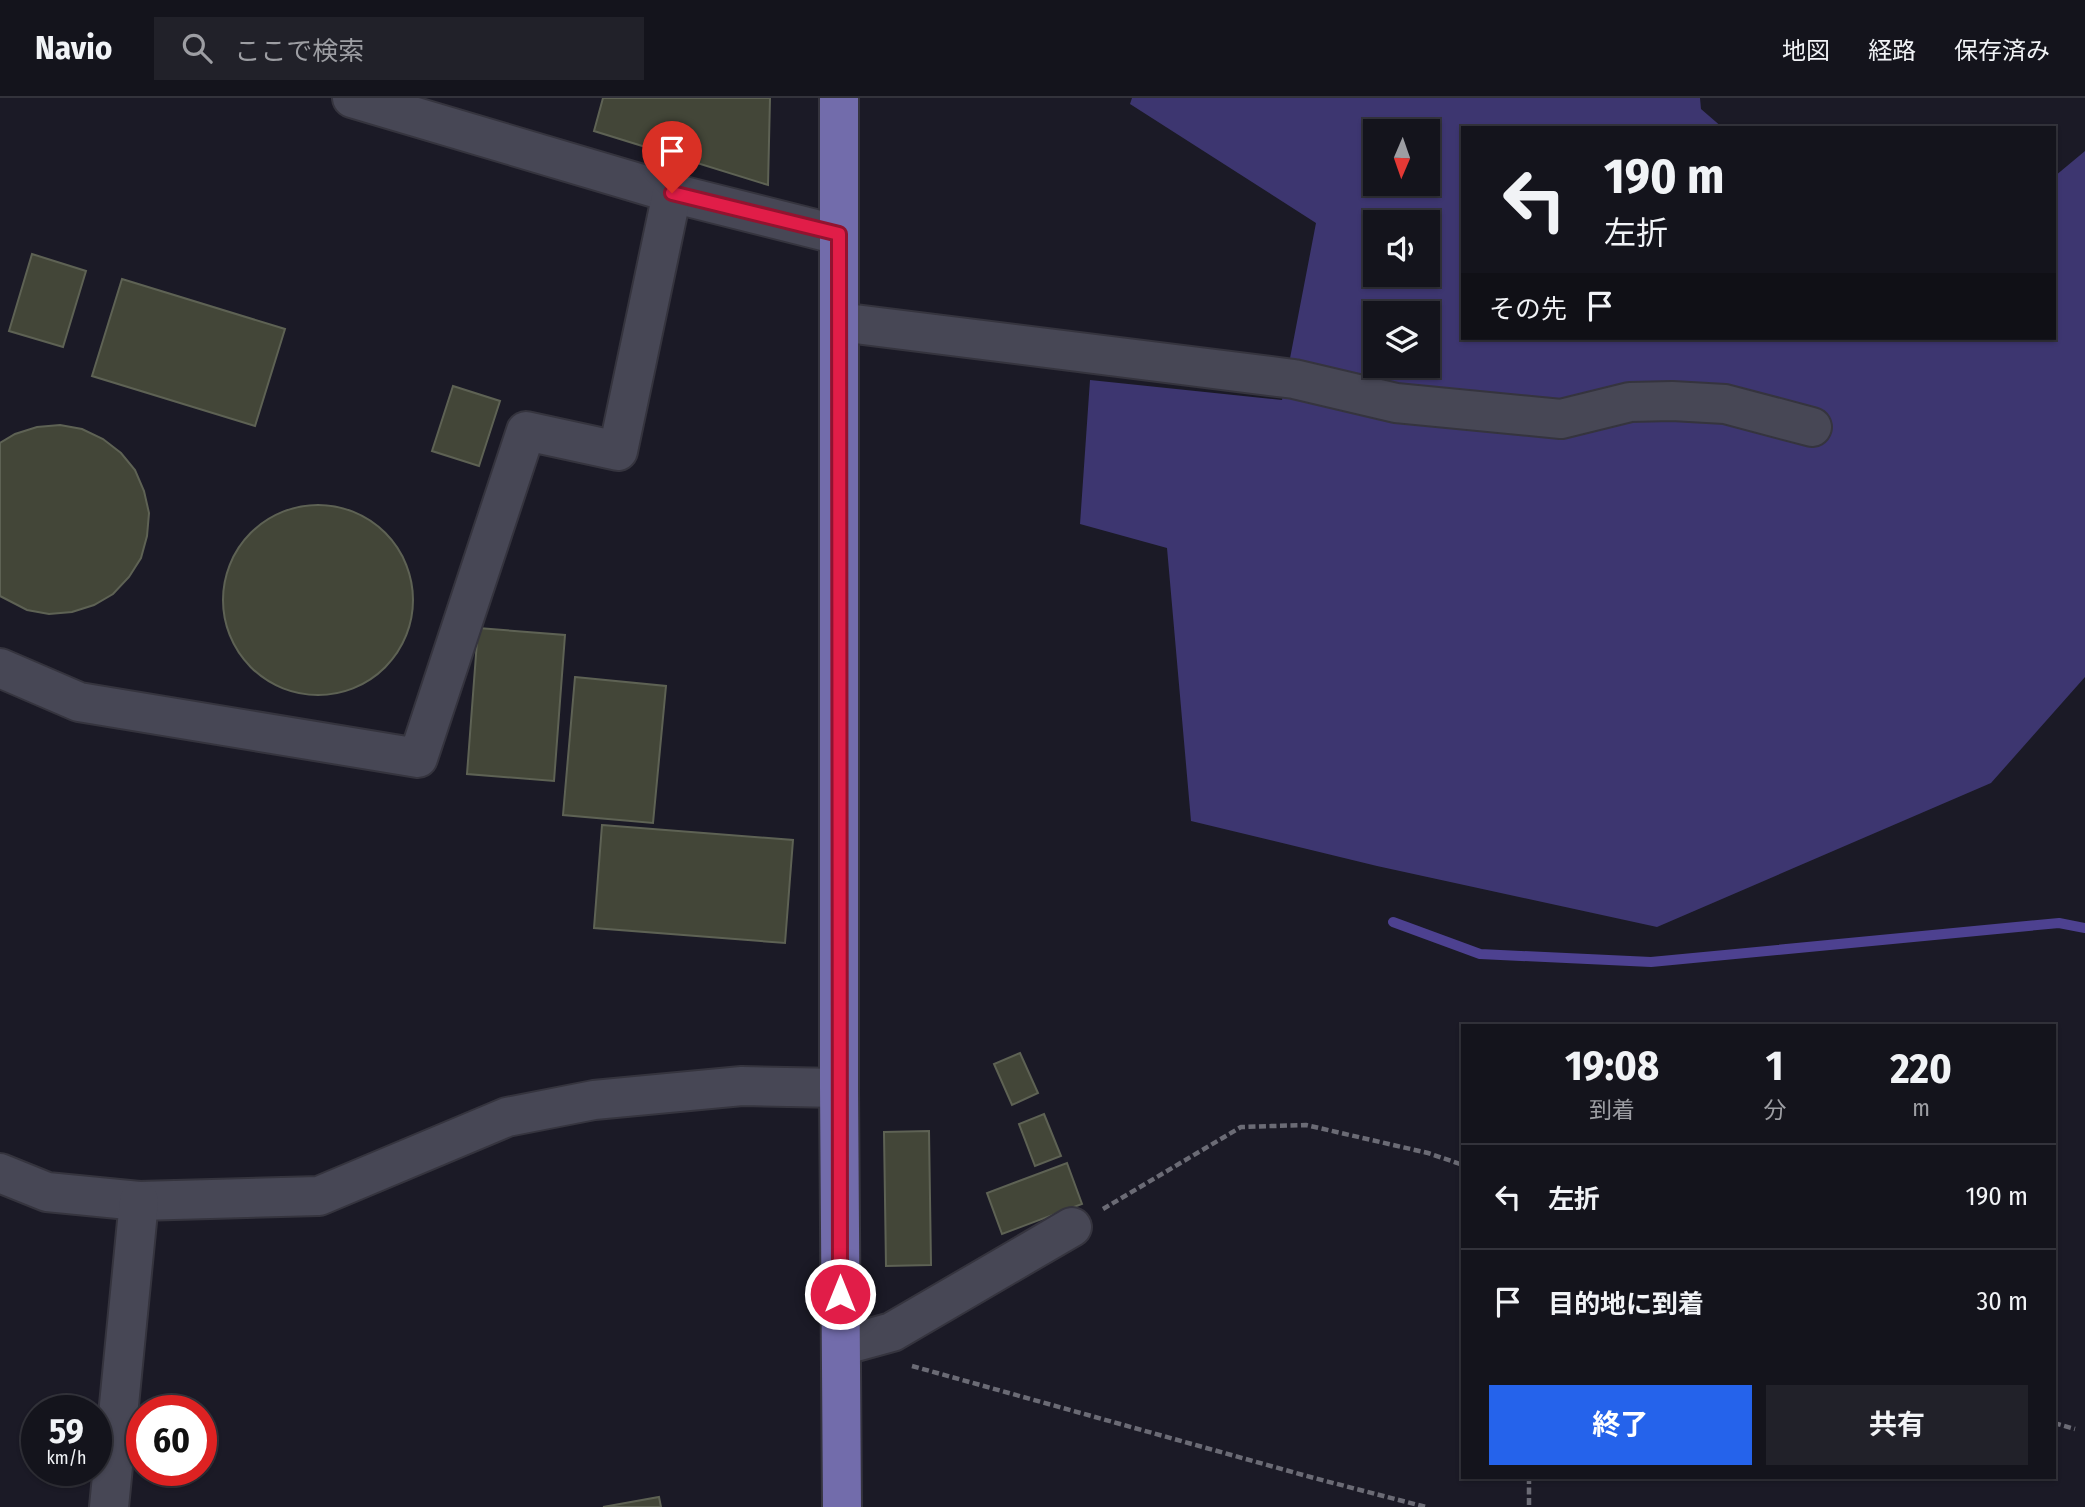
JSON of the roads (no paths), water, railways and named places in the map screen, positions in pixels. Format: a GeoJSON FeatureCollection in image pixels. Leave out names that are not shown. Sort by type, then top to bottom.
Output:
{"type":"FeatureCollection","features":[{"type":"Feature","properties":{"kind":"main road"},"geometry":{"type":"LineString","coordinates":[[839,98],[839,1088],[842,1507]]}},
{"type":"Feature","properties":{"kind":"street"},"geometry":{"type":"LineString","coordinates":[[352,98],[672,193],[839,234]]}},
{"type":"Feature","properties":{"kind":"street"},"geometry":{"type":"LineString","coordinates":[[0,668],[79,702],[418,758],[526,431],[618,451],[672,193]]}},
{"type":"Feature","properties":{"kind":"street"},"geometry":{"type":"LineString","coordinates":[[839,322],[1294,379],[1396,403],[1561,419],[1630,402],[1712,403],[1812,427]]}},
{"type":"Feature","properties":{"kind":"street"},"geometry":{"type":"LineString","coordinates":[[0,1173],[47,1192],[139,1201],[319,1196],[507,1117],[593,1100],[742,1086],[839,1088]]}},
{"type":"Feature","properties":{"kind":"street"},"geometry":{"type":"LineString","coordinates":[[109,1507],[139,1201]]}},
{"type":"Feature","properties":{"kind":"street"},"geometry":{"type":"LineString","coordinates":[[841,1346],[892,1332],[1072,1227]]}},
{"type":"Feature","properties":{"kind":"waterway"},"geometry":{"type":"LineString","coordinates":[[1393,922],[1480,954],[1651,962],[2059,923],[2085,928]]}}]}
